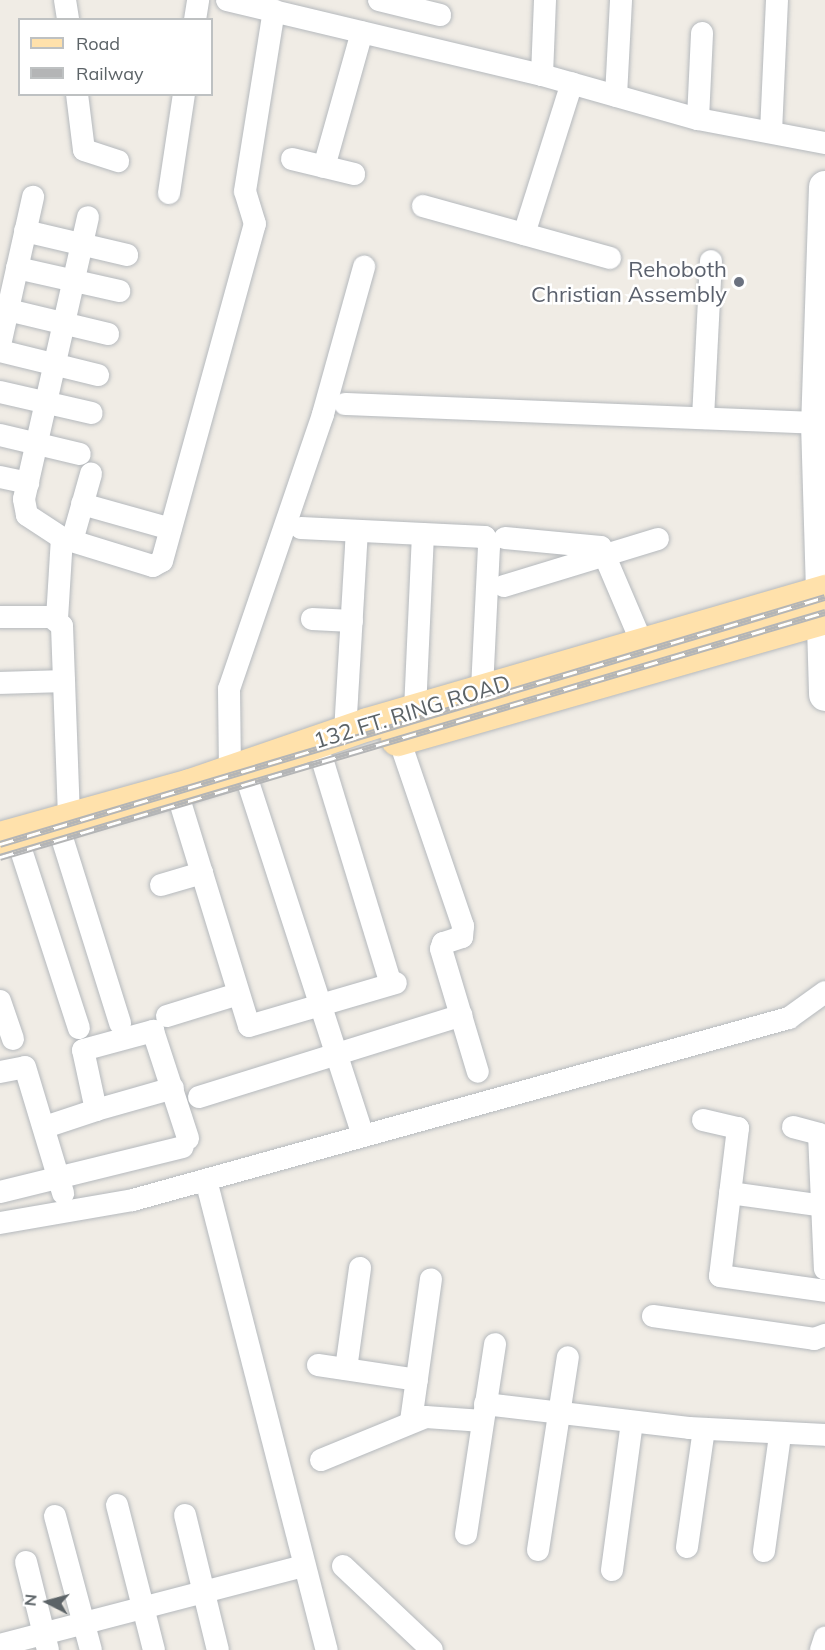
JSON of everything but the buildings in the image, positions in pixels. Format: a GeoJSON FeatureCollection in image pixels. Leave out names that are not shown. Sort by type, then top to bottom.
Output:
{"type":"FeatureCollection","features":[{"type":"Feature","properties":{"kind":"main road","name":"132 FT. RING ROAD"},"geometry":{"type":"LineString","coordinates":[[66,829],[181,805],[345,732],[482,690],[642,643],[823,604]]}},
{"type":"Feature","properties":{"kind":"main road","name":"132 FT. RING ROAD"},"geometry":{"type":"LineString","coordinates":[[7,850],[66,829],[239,778],[323,762],[823,604]]}},
{"type":"Feature","properties":{"kind":"street"},"geometry":{"type":"LineString","coordinates":[[65,0],[68,18]]}},
{"type":"Feature","properties":{"kind":"street"},"geometry":{"type":"LineString","coordinates":[[195,18],[198,0]]}},
{"type":"Feature","properties":{"kind":"street"},"geometry":{"type":"LineString","coordinates":[[227,0],[279,8],[411,45],[542,75],[698,118],[825,142]]}},
{"type":"Feature","properties":{"kind":"street"},"geometry":{"type":"LineString","coordinates":[[379,0],[415,5],[440,15]]}},
{"type":"Feature","properties":{"kind":"street"},"geometry":{"type":"LineString","coordinates":[[542,75],[545,0]]}},
{"type":"Feature","properties":{"kind":"street"},"geometry":{"type":"LineString","coordinates":[[616,96],[621,0]]}},
{"type":"Feature","properties":{"kind":"street"},"geometry":{"type":"LineString","coordinates":[[771,132],[777,0]]}},
{"type":"Feature","properties":{"kind":"street"},"geometry":{"type":"LineString","coordinates":[[411,45],[415,5]]}},
{"type":"Feature","properties":{"kind":"street"},"geometry":{"type":"LineString","coordinates":[[88,217],[28,483],[27,515],[67,539],[153,566],[162,561],[255,224],[245,191],[279,8]]}},
{"type":"Feature","properties":{"kind":"street"},"geometry":{"type":"LineString","coordinates":[[324,167],[362,32]]}},
{"type":"Feature","properties":{"kind":"street"},"geometry":{"type":"LineString","coordinates":[[698,118],[702,33]]}},
{"type":"Feature","properties":{"kind":"street"},"geometry":{"type":"LineString","coordinates":[[524,234],[572,83]]}},
{"type":"Feature","properties":{"kind":"street"},"geometry":{"type":"LineString","coordinates":[[77,96],[84,150],[118,161]]}},
{"type":"Feature","properties":{"kind":"street"},"geometry":{"type":"LineString","coordinates":[[169,194],[184,96]]}},
{"type":"Feature","properties":{"kind":"street"},"geometry":{"type":"LineString","coordinates":[[292,159],[354,174]]}},
{"type":"Feature","properties":{"kind":"street"},"geometry":{"type":"LineString","coordinates":[[825,187],[817,423],[825,695]]}},
{"type":"Feature","properties":{"kind":"street"},"geometry":{"type":"LineString","coordinates":[[0,345],[33,197]]}},
{"type":"Feature","properties":{"kind":"street"},"geometry":{"type":"LineString","coordinates":[[423,206],[610,258]]}},
{"type":"Feature","properties":{"kind":"street"},"geometry":{"type":"LineString","coordinates":[[25,231],[128,255]]}},
{"type":"Feature","properties":{"kind":"street"},"geometry":{"type":"LineString","coordinates":[[703,418],[711,261]]}},
{"type":"Feature","properties":{"kind":"street"},"geometry":{"type":"LineString","coordinates":[[363,1136],[321,1005],[239,778],[229,689],[323,414],[364,267]]}},
{"type":"Feature","properties":{"kind":"street"},"geometry":{"type":"LineString","coordinates":[[17,268],[119,291]]}},
{"type":"Feature","properties":{"kind":"street"},"geometry":{"type":"LineString","coordinates":[[8,310],[108,334]]}},
{"type":"Feature","properties":{"kind":"street"},"geometry":{"type":"LineString","coordinates":[[0,351],[98,375]]}},
{"type":"Feature","properties":{"kind":"street"},"geometry":{"type":"LineString","coordinates":[[0,392],[92,413]]}},
{"type":"Feature","properties":{"kind":"street"},"geometry":{"type":"LineString","coordinates":[[345,404],[817,423]]}},
{"type":"Feature","properties":{"kind":"street"},"geometry":{"type":"LineString","coordinates":[[0,435],[80,454]]}},
{"type":"Feature","properties":{"kind":"street"},"geometry":{"type":"LineString","coordinates":[[91,474],[82,504],[67,539],[57,619],[64,681],[66,829],[120,1023]]}},
{"type":"Feature","properties":{"kind":"street"},"geometry":{"type":"LineString","coordinates":[[0,477],[28,483]]}},
{"type":"Feature","properties":{"kind":"street"},"geometry":{"type":"LineString","coordinates":[[82,504],[171,529]]}},
{"type":"Feature","properties":{"kind":"street"},"geometry":{"type":"LineString","coordinates":[[301,528],[423,534],[488,541],[482,690]]}},
{"type":"Feature","properties":{"kind":"street"},"geometry":{"type":"LineString","coordinates":[[345,732],[357,531]]}},
{"type":"Feature","properties":{"kind":"street"},"geometry":{"type":"LineString","coordinates":[[415,710],[423,534]]}},
{"type":"Feature","properties":{"kind":"street"},"geometry":{"type":"LineString","coordinates":[[505,538],[580,542],[607,553],[642,643]]}},
{"type":"Feature","properties":{"kind":"street"},"geometry":{"type":"LineString","coordinates":[[504,586],[658,539]]}},
{"type":"Feature","properties":{"kind":"street"},"geometry":{"type":"LineString","coordinates":[[0,617],[57,619]]}},
{"type":"Feature","properties":{"kind":"street"},"geometry":{"type":"LineString","coordinates":[[312,619],[352,621]]}},
{"type":"Feature","properties":{"kind":"street"},"geometry":{"type":"LineString","coordinates":[[0,682],[64,681]]}},
{"type":"Feature","properties":{"kind":"street"},"geometry":{"type":"LineString","coordinates":[[399,739],[463,926],[462,937],[443,943],[441,949],[478,1072]]}},
{"type":"Feature","properties":{"kind":"street"},"geometry":{"type":"LineString","coordinates":[[181,805],[249,1026],[394,984],[323,762]]}},
{"type":"Feature","properties":{"kind":"street"},"geometry":{"type":"LineString","coordinates":[[7,850],[79,1028]]}},
{"type":"Feature","properties":{"kind":"street"},"geometry":{"type":"LineString","coordinates":[[161,885],[202,873]]}},
{"type":"Feature","properties":{"kind":"street"},"geometry":{"type":"LineString","coordinates":[[0,1223],[68,1212],[206,1180],[789,1018],[825,992]]}},
{"type":"Feature","properties":{"kind":"street"},"geometry":{"type":"LineString","coordinates":[[167,1016],[238,994]]}},
{"type":"Feature","properties":{"kind":"street"},"geometry":{"type":"LineString","coordinates":[[0,1001],[13,1039]]}},
{"type":"Feature","properties":{"kind":"street"},"geometry":{"type":"LineString","coordinates":[[199,1097],[462,1015]]}},
{"type":"Feature","properties":{"kind":"street"},"geometry":{"type":"LineString","coordinates":[[0,1192],[60,1179],[185,1143],[173,1088],[155,1032],[83,1050],[96,1110]]}},
{"type":"Feature","properties":{"kind":"street"},"geometry":{"type":"LineString","coordinates":[[0,1072],[25,1067],[45,1127],[68,1212]]}},
{"type":"Feature","properties":{"kind":"street"},"geometry":{"type":"LineString","coordinates":[[45,1127],[173,1088]]}},
{"type":"Feature","properties":{"kind":"street"},"geometry":{"type":"LineString","coordinates":[[703,1120],[738,1128],[720,1276],[825,1291]]}},
{"type":"Feature","properties":{"kind":"street"},"geometry":{"type":"LineString","coordinates":[[793,1128],[819,1134],[825,1269]]}},
{"type":"Feature","properties":{"kind":"street"},"geometry":{"type":"LineString","coordinates":[[206,1180],[303,1566],[327,1650]]}},
{"type":"Feature","properties":{"kind":"street"},"geometry":{"type":"LineString","coordinates":[[730,1193],[823,1205]]}},
{"type":"Feature","properties":{"kind":"street"},"geometry":{"type":"LineString","coordinates":[[346,1369],[360,1268]]}},
{"type":"Feature","properties":{"kind":"street"},"geometry":{"type":"LineString","coordinates":[[411,1421],[431,1279]]}},
{"type":"Feature","properties":{"kind":"street"},"geometry":{"type":"LineString","coordinates":[[653,1316],[814,1339],[825,1335]]}},
{"type":"Feature","properties":{"kind":"street"},"geometry":{"type":"LineString","coordinates":[[466,1534],[495,1344]]}},
{"type":"Feature","properties":{"kind":"street"},"geometry":{"type":"LineString","coordinates":[[538,1550],[568,1357]]}},
{"type":"Feature","properties":{"kind":"street"},"geometry":{"type":"LineString","coordinates":[[318,1365],[417,1380]]}},
{"type":"Feature","properties":{"kind":"street"},"geometry":{"type":"LineString","coordinates":[[321,1460],[411,1421],[439,1415],[484,1412],[560,1413],[704,1429],[780,1435],[825,1435]]}},
{"type":"Feature","properties":{"kind":"street"},"geometry":{"type":"LineString","coordinates":[[612,1570],[632,1422]]}},
{"type":"Feature","properties":{"kind":"street"},"geometry":{"type":"LineString","coordinates":[[687,1547],[704,1429]]}},
{"type":"Feature","properties":{"kind":"street"},"geometry":{"type":"LineString","coordinates":[[764,1551],[780,1435]]}},
{"type":"Feature","properties":{"kind":"street"},"geometry":{"type":"LineString","coordinates":[[117,1505],[154,1650]]}},
{"type":"Feature","properties":{"kind":"street"},"geometry":{"type":"LineString","coordinates":[[185,1515],[218,1650]]}},
{"type":"Feature","properties":{"kind":"street"},"geometry":{"type":"LineString","coordinates":[[55,1516],[91,1650]]}},
{"type":"Feature","properties":{"kind":"street"},"geometry":{"type":"LineString","coordinates":[[26,1562],[46,1641]]}},
{"type":"Feature","properties":{"kind":"street"},"geometry":{"type":"LineString","coordinates":[[2,1642],[46,1641],[83,1622],[303,1566]]}},
{"type":"Feature","properties":{"kind":"street"},"geometry":{"type":"LineString","coordinates":[[343,1566],[432,1650]]}},
{"type":"Feature","properties":{"kind":"street"},"geometry":{"type":"LineString","coordinates":[[820,1650],[825,1638]]}},
{"type":"Feature","properties":{"kind":"railway"},"geometry":{"type":"LineString","coordinates":[[0,844],[825,597]]}},
{"type":"Feature","properties":{"kind":"railway"},"geometry":{"type":"LineString","coordinates":[[0,857],[825,612]]}},
{"type":"Feature","properties":{"kind":"place","name":"Rehoboth Christian Assembly"},"geometry":{"type":"Point","coordinates":[739,282]}}]}
